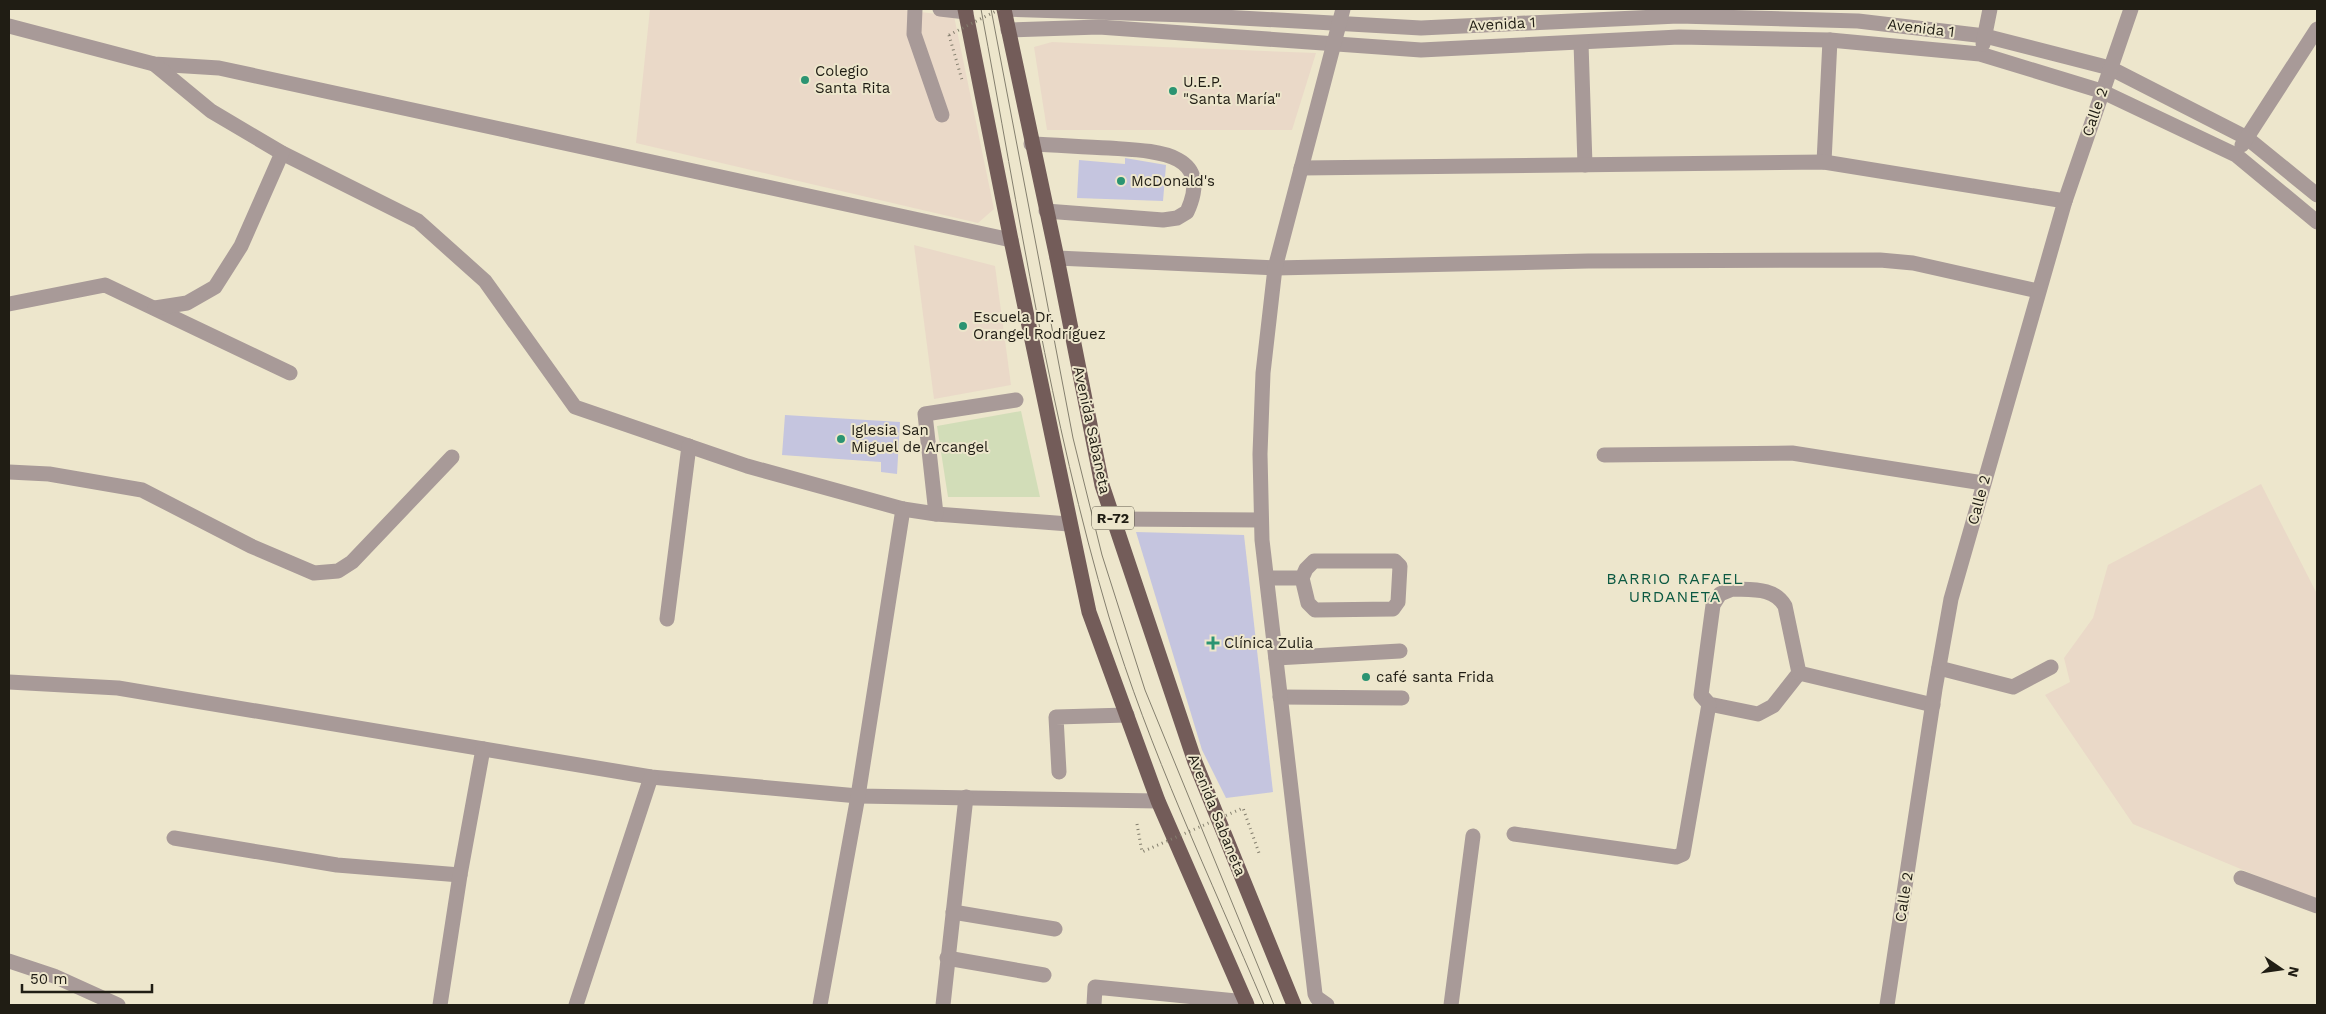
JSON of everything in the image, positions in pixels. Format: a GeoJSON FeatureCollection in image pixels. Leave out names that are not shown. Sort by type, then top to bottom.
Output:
{"type":"FeatureCollection","features":[{"type":"Feature","properties":{"kind":"main road","name":"Avenida Sabaneta"},"geometry":{"type":"LineString","coordinates":[[1004,9],[1031,144],[1058,258],[1102,485],[1195,762],[1294,1005]]}},
{"type":"Feature","properties":{"kind":"main road","name":"R-72"},"geometry":{"type":"LineString","coordinates":[[966,11],[1069,524],[1089,612],[1158,801],[1247,1004]]}},
{"type":"Feature","properties":{"kind":"street"},"geometry":{"type":"LineString","coordinates":[[916,9],[914,34],[942,115]]}},
{"type":"Feature","properties":{"kind":"street"},"geometry":{"type":"LineString","coordinates":[[940,9],[966,11]]}},
{"type":"Feature","properties":{"kind":"street","name":"Avenida 1"},"geometry":{"type":"LineString","coordinates":[[1004,9],[1341,16],[1422,28],[1512,24],[1678,12],[1858,15],[1985,36],[2110,68],[2246,138],[2317,195]]}},
{"type":"Feature","properties":{"kind":"street"},"geometry":{"type":"LineString","coordinates":[[1980,54],[1990,9]]}},
{"type":"Feature","properties":{"kind":"street","name":"Calle 2"},"geometry":{"type":"LineString","coordinates":[[1887,1005],[1951,599],[2065,201],[2131,9]]}},
{"type":"Feature","properties":{"kind":"street"},"geometry":{"type":"LineString","coordinates":[[1678,12],[1679,37]]}},
{"type":"Feature","properties":{"kind":"street"},"geometry":{"type":"LineString","coordinates":[[1857,42],[1858,15]]}},
{"type":"Feature","properties":{"kind":"street"},"geometry":{"type":"LineString","coordinates":[[1327,1005],[1317,998],[1315,994],[1261,520],[1260,454],[1263,373],[1275,268],[1341,16]]}},
{"type":"Feature","properties":{"kind":"street"},"geometry":{"type":"LineString","coordinates":[[1512,24],[1514,46]]}},
{"type":"Feature","properties":{"kind":"street"},"geometry":{"type":"LineString","coordinates":[[9,26],[154,64],[219,68],[1011,240]]}},
{"type":"Feature","properties":{"kind":"street"},"geometry":{"type":"LineString","coordinates":[[1008,30],[1099,27],[1334,42],[1421,50],[1581,44],[1679,37],[1830,40],[1980,54],[2101,92],[2236,155],[2317,222]]}},
{"type":"Feature","properties":{"kind":"street"},"geometry":{"type":"LineString","coordinates":[[2236,155],[2317,29]]}},
{"type":"Feature","properties":{"kind":"street"},"geometry":{"type":"LineString","coordinates":[[1824,162],[1830,40]]}},
{"type":"Feature","properties":{"kind":"street"},"geometry":{"type":"LineString","coordinates":[[1581,44],[1585,165]]}},
{"type":"Feature","properties":{"kind":"street"},"geometry":{"type":"LineString","coordinates":[[154,64],[212,111],[282,153],[418,222],[485,281],[575,407],[747,466],[904,509],[936,514],[1069,524]]}},
{"type":"Feature","properties":{"kind":"street"},"geometry":{"type":"LineString","coordinates":[[1031,144],[1158,151],[1185,164],[1192,174],[1195,186],[1188,212],[1177,218],[1163,220],[1046,211]]}},
{"type":"Feature","properties":{"kind":"street"},"geometry":{"type":"LineString","coordinates":[[155,308],[187,303],[215,287],[241,246],[282,153]]}},
{"type":"Feature","properties":{"kind":"street"},"geometry":{"type":"LineString","coordinates":[[1301,168],[1824,162],[2065,201]]}},
{"type":"Feature","properties":{"kind":"street"},"geometry":{"type":"LineString","coordinates":[[1058,258],[1275,268],[1578,261],[1880,260],[1913,263],[2038,291]]}},
{"type":"Feature","properties":{"kind":"street"},"geometry":{"type":"LineString","coordinates":[[9,304],[106,285],[290,373]]}},
{"type":"Feature","properties":{"kind":"street"},"geometry":{"type":"LineString","coordinates":[[936,514],[925,414],[1016,400]]}},
{"type":"Feature","properties":{"kind":"street"},"geometry":{"type":"LineString","coordinates":[[667,619],[689,446]]}},
{"type":"Feature","properties":{"kind":"street"},"geometry":{"type":"LineString","coordinates":[[1604,455],[1792,453],[1983,483]]}},
{"type":"Feature","properties":{"kind":"street"},"geometry":{"type":"LineString","coordinates":[[9,472],[49,474],[142,490],[251,546],[314,573],[338,570],[352,562],[452,457]]}},
{"type":"Feature","properties":{"kind":"street"},"geometry":{"type":"LineString","coordinates":[[820,1005],[858,796],[904,509]]}},
{"type":"Feature","properties":{"kind":"street"},"geometry":{"type":"LineString","coordinates":[[1114,519],[1261,520]]}},
{"type":"Feature","properties":{"kind":"street"},"geometry":{"type":"LineString","coordinates":[[1395,561],[1400,566],[1398,602],[1393,609],[1315,610],[1308,603],[1302,578],[1306,569],[1314,562],[1395,561]]}},
{"type":"Feature","properties":{"kind":"street"},"geometry":{"type":"LineString","coordinates":[[1267,578],[1302,578]]}},
{"type":"Feature","properties":{"kind":"street"},"geometry":{"type":"LineString","coordinates":[[1732,589],[1770,592],[1780,599],[1785,606],[1799,673],[1773,706],[1758,714],[1709,704],[1701,695],[1701,682],[1713,605],[1720,594],[1732,589]]}},
{"type":"Feature","properties":{"kind":"street"},"geometry":{"type":"LineString","coordinates":[[1276,658],[1400,651]]}},
{"type":"Feature","properties":{"kind":"street"},"geometry":{"type":"LineString","coordinates":[[1939,668],[2013,687],[2051,667]]}},
{"type":"Feature","properties":{"kind":"street"},"geometry":{"type":"LineString","coordinates":[[1799,673],[1933,705]]}},
{"type":"Feature","properties":{"kind":"street"},"geometry":{"type":"LineString","coordinates":[[9,682],[118,688],[651,778],[858,796],[1158,801]]}},
{"type":"Feature","properties":{"kind":"street"},"geometry":{"type":"LineString","coordinates":[[1280,696],[1402,698]]}},
{"type":"Feature","properties":{"kind":"street"},"geometry":{"type":"LineString","coordinates":[[1514,834],[1676,857],[1683,854],[1709,704]]}},
{"type":"Feature","properties":{"kind":"street"},"geometry":{"type":"LineString","coordinates":[[1059,772],[1056,717],[1127,715]]}},
{"type":"Feature","properties":{"kind":"street"},"geometry":{"type":"LineString","coordinates":[[440,1005],[482,749]]}},
{"type":"Feature","properties":{"kind":"street"},"geometry":{"type":"LineString","coordinates":[[576,1005],[651,778]]}},
{"type":"Feature","properties":{"kind":"street"},"geometry":{"type":"LineString","coordinates":[[943,1005],[966,797]]}},
{"type":"Feature","properties":{"kind":"street"},"geometry":{"type":"LineString","coordinates":[[1452,1005],[1473,836]]}},
{"type":"Feature","properties":{"kind":"street"},"geometry":{"type":"LineString","coordinates":[[174,838],[337,865],[460,875]]}},
{"type":"Feature","properties":{"kind":"street"},"geometry":{"type":"LineString","coordinates":[[2241,878],[2317,906]]}},
{"type":"Feature","properties":{"kind":"street"},"geometry":{"type":"LineString","coordinates":[[952,912],[1055,929]]}},
{"type":"Feature","properties":{"kind":"street"},"geometry":{"type":"LineString","coordinates":[[947,958],[1044,975]]}},
{"type":"Feature","properties":{"kind":"street"},"geometry":{"type":"LineString","coordinates":[[9,961],[54,976],[118,1005]]}},
{"type":"Feature","properties":{"kind":"street"},"geometry":{"type":"LineString","coordinates":[[1094,1005],[1095,987],[1247,1004]]}},
{"type":"Feature","properties":{"kind":"path"},"geometry":{"type":"LineString","coordinates":[[960,78],[949,35],[1000,9]]}},
{"type":"Feature","properties":{"kind":"path"},"geometry":{"type":"LineString","coordinates":[[1137,824],[1142,852],[1243,808],[1259,853]]}},
{"type":"Feature","properties":{"kind":"shaded area","name":"Colegio Santa Rita"},"geometry":{"type":"Polygon","coordinates":[[[650,9],[895,9],[954,16],[994,209],[978,223],[636,143],[650,9]]]}},
{"type":"Feature","properties":{"kind":"shaded area","name":"U.E.P. \"Santa María\""},"geometry":{"type":"Polygon","coordinates":[[[1052,42],[1316,53],[1292,130],[1047,130],[1034,47],[1052,42]]]}},
{"type":"Feature","properties":{"kind":"shaded area","name":"Escuela Dr. Orangel Rodríguez"},"geometry":{"type":"Polygon","coordinates":[[[914,245],[995,266],[1011,385],[934,399],[914,245]]]}},
{"type":"Feature","properties":{"kind":"shaded area"},"geometry":{"type":"Polygon","coordinates":[[[2261,484],[2317,594],[2317,901],[2133,824],[2045,695],[2070,682],[2064,658],[2093,618],[2108,565],[2261,484]]]}},
{"type":"Feature","properties":{"kind":"green space"},"geometry":{"type":"Polygon","coordinates":[[[1021,411],[1040,497],[948,497],[937,426],[1021,411]]]}},
{"type":"Feature","properties":{"kind":"building","name":"McDonald's"},"geometry":{"type":"Polygon","coordinates":[[[1125,158],[1166,165],[1163,201],[1077,198],[1079,160],[1125,164],[1125,158]]]}},
{"type":"Feature","properties":{"kind":"building","name":"Iglesia San Miguel de Arcangel"},"geometry":{"type":"Polygon","coordinates":[[[785,415],[900,422],[897,474],[881,472],[881,462],[782,455],[785,415]]]}},
{"type":"Feature","properties":{"kind":"building","name":"Clínica Zulia"},"geometry":{"type":"Polygon","coordinates":[[[1136,532],[1244,535],[1273,792],[1226,798],[1202,750],[1136,532]]]}},
{"type":"Feature","properties":{"kind":"tram line"},"geometry":{"type":"LineString","coordinates":[[981,9],[1053,391],[1069,467],[1109,617],[1142,716],[1161,764],[1264,1005]]}},
{"type":"Feature","properties":{"kind":"tram line"},"geometry":{"type":"LineString","coordinates":[[991,9],[1073,438],[1102,555],[1145,690],[1274,1005]]}},
{"type":"Feature","properties":{"kind":"place","name":"Colegio Santa Rita"},"geometry":{"type":"Point","coordinates":[805,80]}},
{"type":"Feature","properties":{"kind":"place","name":"U.E.P. \"Santa María\""},"geometry":{"type":"Point","coordinates":[1173,91]}},
{"type":"Feature","properties":{"kind":"place","name":"McDonald's"},"geometry":{"type":"Point","coordinates":[1121,181]}},
{"type":"Feature","properties":{"kind":"place","name":"Escuela Dr. Orangel Rodríguez"},"geometry":{"type":"Point","coordinates":[963,326]}},
{"type":"Feature","properties":{"kind":"place","name":"Iglesia San Miguel de Arcangel"},"geometry":{"type":"Point","coordinates":[841,439]}},
{"type":"Feature","properties":{"kind":"place","name":"Clínica Zulia"},"geometry":{"type":"Point","coordinates":[1213,643]}},
{"type":"Feature","properties":{"kind":"place","name":"café santa Frida"},"geometry":{"type":"Point","coordinates":[1366,677]}},
{"type":"Feature","properties":{"kind":"district","name":"BARRIO RAFAEL URDANETA"},"geometry":{"type":"Point","coordinates":[1675,587]}}]}
